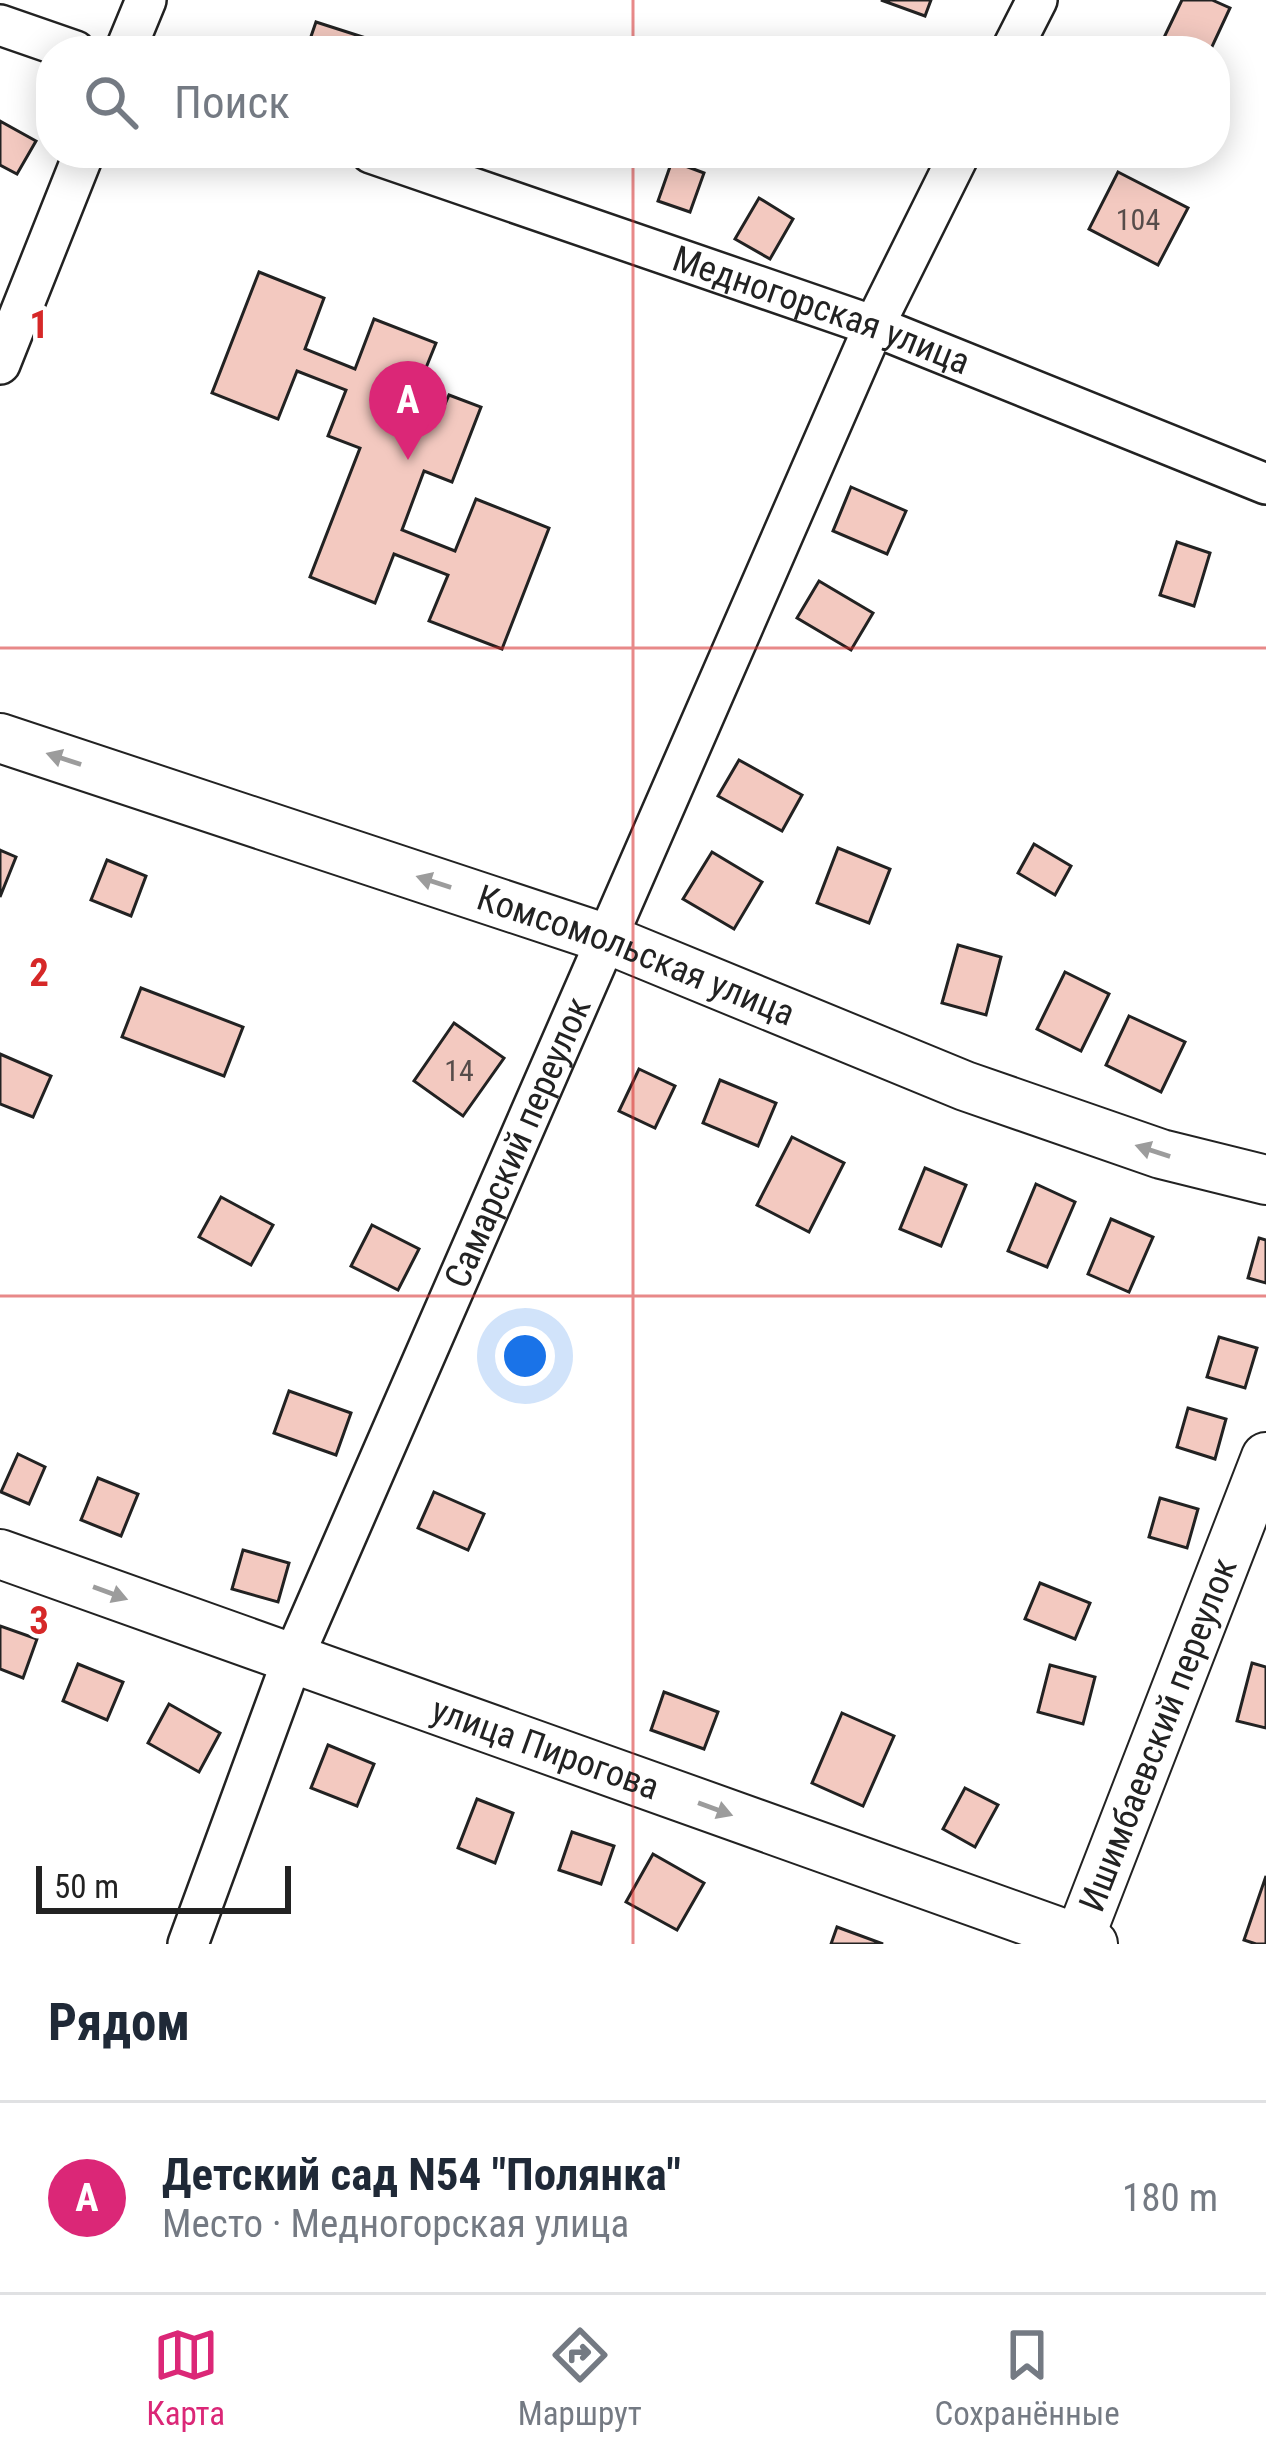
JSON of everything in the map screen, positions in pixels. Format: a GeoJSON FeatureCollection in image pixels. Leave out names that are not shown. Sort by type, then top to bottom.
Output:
{"type":"FeatureCollection","features":[{"type":"Feature","properties":{"kind":"main road","name":"Комсомольская улица"},"geometry":{"type":"LineString","coordinates":[[0,738],[607,940],[964,1086],[1161,1154],[1266,1180]]}},
{"type":"Feature","properties":{"kind":"main road","name":"Ишимбаевский переулок"},"geometry":{"type":"LineString","coordinates":[[1084,1942],[1266,1456]]}},
{"type":"Feature","properties":{"kind":"main road","name":"улица Пирогова"},"geometry":{"type":"LineString","coordinates":[[0,1554],[1084,1942]]}},
{"type":"Feature","properties":{"kind":"street"},"geometry":{"type":"LineString","coordinates":[[131,36],[146,0]]}},
{"type":"Feature","properties":{"kind":"street"},"geometry":{"type":"LineString","coordinates":[[1019,36],[1037,0]]}},
{"type":"Feature","properties":{"kind":"street"},"geometry":{"type":"LineString","coordinates":[[0,25],[36,37]]}},
{"type":"Feature","properties":{"kind":"street"},"geometry":{"type":"LineString","coordinates":[[0,364],[78,168]]}},
{"type":"Feature","properties":{"kind":"street","name":"Медногорская улица"},"geometry":{"type":"LineString","coordinates":[[415,168],[874,326],[1266,484]]}},
{"type":"Feature","properties":{"kind":"street","name":"Самарский переулок"},"geometry":{"type":"LineString","coordinates":[[188,1944],[293,1658],[874,326],[953,168]]}},
{"type":"Feature","properties":{"kind":"building"},"geometry":{"type":"Polygon","coordinates":[[[881,0],[931,0],[925,16],[881,0]]]}},
{"type":"Feature","properties":{"kind":"building"},"geometry":{"type":"Polygon","coordinates":[[[1182,0],[1212,0],[1230,8],[1217,36],[1165,36],[1182,0]]]}},
{"type":"Feature","properties":{"kind":"building"},"geometry":{"type":"Polygon","coordinates":[[[316,22],[360,36],[311,36],[316,22]]]}},
{"type":"Feature","properties":{"kind":"building"},"geometry":{"type":"Polygon","coordinates":[[[0,121],[36,141],[17,174],[0,165],[0,121]]]}},
{"type":"Feature","properties":{"kind":"building"},"geometry":{"type":"Polygon","coordinates":[[[670,168],[704,173],[690,212],[658,201],[670,168]]]}},
{"type":"Feature","properties":{"kind":"building"},"geometry":{"type":"Polygon","coordinates":[[[1118,172],[1188,208],[1158,265],[1089,229],[1118,172]]]}},
{"type":"Feature","properties":{"kind":"building"},"geometry":{"type":"Polygon","coordinates":[[[759,198],[793,219],[770,259],[735,239],[759,198]]]}},
{"type":"Feature","properties":{"kind":"building"},"geometry":{"type":"Polygon","coordinates":[[[259,272],[324,298],[305,349],[355,369],[374,319],[436,343],[413,400],[442,411],[449,395],[481,407],[452,482],[424,471],[402,530],[455,551],[476,499],[549,528],[502,649],[429,621],[448,575],[394,554],[375,603],[310,577],[360,448],[328,436],[346,390],[297,371],[278,419],[212,393],[259,272]]]}},
{"type":"Feature","properties":{"kind":"building"},"geometry":{"type":"Polygon","coordinates":[[[851,487],[906,511],[887,554],[833,531],[851,487]]]}},
{"type":"Feature","properties":{"kind":"building"},"geometry":{"type":"Polygon","coordinates":[[[1177,542],[1210,553],[1194,606],[1160,595],[1177,542]]]}},
{"type":"Feature","properties":{"kind":"building"},"geometry":{"type":"Polygon","coordinates":[[[819,581],[873,613],[851,650],[797,618],[819,581]]]}},
{"type":"Feature","properties":{"kind":"building"},"geometry":{"type":"Polygon","coordinates":[[[739,760],[802,795],[782,831],[718,796],[739,760]]]}},
{"type":"Feature","properties":{"kind":"building"},"geometry":{"type":"Polygon","coordinates":[[[1034,844],[1071,866],[1055,895],[1018,873],[1034,844]]]}},
{"type":"Feature","properties":{"kind":"building"},"geometry":{"type":"Polygon","coordinates":[[[838,848],[890,869],[869,923],[817,903],[838,848]]]}},
{"type":"Feature","properties":{"kind":"building"},"geometry":{"type":"Polygon","coordinates":[[[0,850],[16,857],[0,897],[0,850]]]}},
{"type":"Feature","properties":{"kind":"building"},"geometry":{"type":"Polygon","coordinates":[[[712,852],[762,882],[734,929],[683,899],[712,852]]]}},
{"type":"Feature","properties":{"kind":"building"},"geometry":{"type":"Polygon","coordinates":[[[107,860],[146,876],[131,916],[91,900],[107,860]]]}},
{"type":"Feature","properties":{"kind":"building"},"geometry":{"type":"Polygon","coordinates":[[[958,945],[1001,957],[986,1015],[942,1003],[958,945]]]}},
{"type":"Feature","properties":{"kind":"building"},"geometry":{"type":"Polygon","coordinates":[[[1065,972],[1109,994],[1081,1051],[1037,1029],[1065,972]]]}},
{"type":"Feature","properties":{"kind":"building"},"geometry":{"type":"Polygon","coordinates":[[[141,988],[243,1027],[224,1076],[122,1037],[141,988]]]}},
{"type":"Feature","properties":{"kind":"building"},"geometry":{"type":"Polygon","coordinates":[[[1129,1016],[1185,1042],[1161,1092],[1106,1065],[1129,1016]]]}},
{"type":"Feature","properties":{"kind":"building"},"geometry":{"type":"Polygon","coordinates":[[[454,1023],[504,1058],[463,1116],[414,1081],[454,1023]]]}},
{"type":"Feature","properties":{"kind":"building"},"geometry":{"type":"Polygon","coordinates":[[[0,1054],[51,1076],[33,1117],[0,1104],[0,1054]]]}},
{"type":"Feature","properties":{"kind":"building"},"geometry":{"type":"Polygon","coordinates":[[[639,1069],[675,1086],[655,1128],[619,1111],[639,1069]]]}},
{"type":"Feature","properties":{"kind":"building"},"geometry":{"type":"Polygon","coordinates":[[[720,1080],[776,1103],[758,1146],[703,1123],[720,1080]]]}},
{"type":"Feature","properties":{"kind":"building"},"geometry":{"type":"Polygon","coordinates":[[[792,1137],[844,1163],[809,1232],[757,1205],[792,1137]]]}},
{"type":"Feature","properties":{"kind":"building"},"geometry":{"type":"Polygon","coordinates":[[[925,1168],[966,1185],[941,1246],[900,1229],[925,1168]]]}},
{"type":"Feature","properties":{"kind":"building"},"geometry":{"type":"Polygon","coordinates":[[[1036,1184],[1075,1202],[1047,1267],[1008,1251],[1036,1184]]]}},
{"type":"Feature","properties":{"kind":"building"},"geometry":{"type":"Polygon","coordinates":[[[221,1197],[273,1225],[251,1265],[199,1237],[221,1197]]]}},
{"type":"Feature","properties":{"kind":"building"},"geometry":{"type":"Polygon","coordinates":[[[1111,1219],[1153,1237],[1129,1292],[1088,1274],[1111,1219]]]}},
{"type":"Feature","properties":{"kind":"building"},"geometry":{"type":"Polygon","coordinates":[[[372,1225],[419,1249],[398,1290],[351,1266],[372,1225]]]}},
{"type":"Feature","properties":{"kind":"building"},"geometry":{"type":"Polygon","coordinates":[[[1259,1238],[1266,1240],[1266,1283],[1248,1278],[1259,1238]]]}},
{"type":"Feature","properties":{"kind":"building"},"geometry":{"type":"Polygon","coordinates":[[[1219,1337],[1257,1348],[1245,1388],[1207,1377],[1219,1337]]]}},
{"type":"Feature","properties":{"kind":"building"},"geometry":{"type":"Polygon","coordinates":[[[289,1391],[351,1413],[336,1455],[274,1433],[289,1391]]]}},
{"type":"Feature","properties":{"kind":"building"},"geometry":{"type":"Polygon","coordinates":[[[1188,1408],[1226,1419],[1215,1459],[1177,1447],[1188,1408]]]}},
{"type":"Feature","properties":{"kind":"building"},"geometry":{"type":"Polygon","coordinates":[[[18,1454],[45,1467],[29,1504],[1,1492],[18,1454]]]}},
{"type":"Feature","properties":{"kind":"building"},"geometry":{"type":"Polygon","coordinates":[[[98,1478],[138,1494],[121,1536],[81,1520],[98,1478]]]}},
{"type":"Feature","properties":{"kind":"building"},"geometry":{"type":"Polygon","coordinates":[[[434,1492],[484,1514],[468,1550],[418,1528],[434,1492]]]}},
{"type":"Feature","properties":{"kind":"building"},"geometry":{"type":"Polygon","coordinates":[[[1160,1498],[1198,1509],[1187,1548],[1149,1537],[1160,1498]]]}},
{"type":"Feature","properties":{"kind":"building"},"geometry":{"type":"Polygon","coordinates":[[[243,1550],[289,1563],[278,1602],[232,1589],[243,1550]]]}},
{"type":"Feature","properties":{"kind":"building"},"geometry":{"type":"Polygon","coordinates":[[[1040,1583],[1090,1603],[1075,1639],[1025,1619],[1040,1583]]]}},
{"type":"Feature","properties":{"kind":"building"},"geometry":{"type":"Polygon","coordinates":[[[0,1626],[37,1639],[23,1678],[0,1669],[0,1626]]]}},
{"type":"Feature","properties":{"kind":"building"},"geometry":{"type":"Polygon","coordinates":[[[1252,1663],[1266,1667],[1266,1728],[1237,1721],[1252,1663]]]}},
{"type":"Feature","properties":{"kind":"building"},"geometry":{"type":"Polygon","coordinates":[[[78,1664],[123,1682],[107,1720],[63,1701],[78,1664]]]}},
{"type":"Feature","properties":{"kind":"building"},"geometry":{"type":"Polygon","coordinates":[[[1050,1665],[1095,1677],[1083,1724],[1038,1712],[1050,1665]]]}},
{"type":"Feature","properties":{"kind":"building"},"geometry":{"type":"Polygon","coordinates":[[[664,1692],[718,1712],[704,1749],[651,1730],[664,1692]]]}},
{"type":"Feature","properties":{"kind":"building"},"geometry":{"type":"Polygon","coordinates":[[[169,1704],[220,1733],[199,1772],[148,1743],[169,1704]]]}},
{"type":"Feature","properties":{"kind":"building"},"geometry":{"type":"Polygon","coordinates":[[[842,1713],[894,1736],[863,1806],[812,1783],[842,1713]]]}},
{"type":"Feature","properties":{"kind":"building"},"geometry":{"type":"Polygon","coordinates":[[[328,1745],[374,1764],[357,1806],[311,1788],[328,1745]]]}},
{"type":"Feature","properties":{"kind":"building"},"geometry":{"type":"Polygon","coordinates":[[[965,1788],[998,1805],[975,1847],[943,1829],[965,1788]]]}},
{"type":"Feature","properties":{"kind":"building"},"geometry":{"type":"Polygon","coordinates":[[[477,1799],[513,1813],[495,1863],[458,1848],[477,1799]]]}},
{"type":"Feature","properties":{"kind":"building"},"geometry":{"type":"Polygon","coordinates":[[[572,1832],[614,1846],[601,1884],[559,1870],[572,1832]]]}},
{"type":"Feature","properties":{"kind":"building"},"geometry":{"type":"Polygon","coordinates":[[[653,1854],[704,1883],[677,1930],[626,1902],[653,1854]]]}},
{"type":"Feature","properties":{"kind":"building"},"geometry":{"type":"Polygon","coordinates":[[[1266,1876],[1266,1944],[1256,1944],[1244,1940],[1266,1876]]]}},
{"type":"Feature","properties":{"kind":"building"},"geometry":{"type":"Polygon","coordinates":[[[837,1927],[883,1944],[831,1944],[837,1927]]]}},
{"type":"Feature","properties":{"kind":"place","name":"Детский сад N54 \"Полянка\""},"geometry":{"type":"Point","coordinates":[408,460]}}]}
